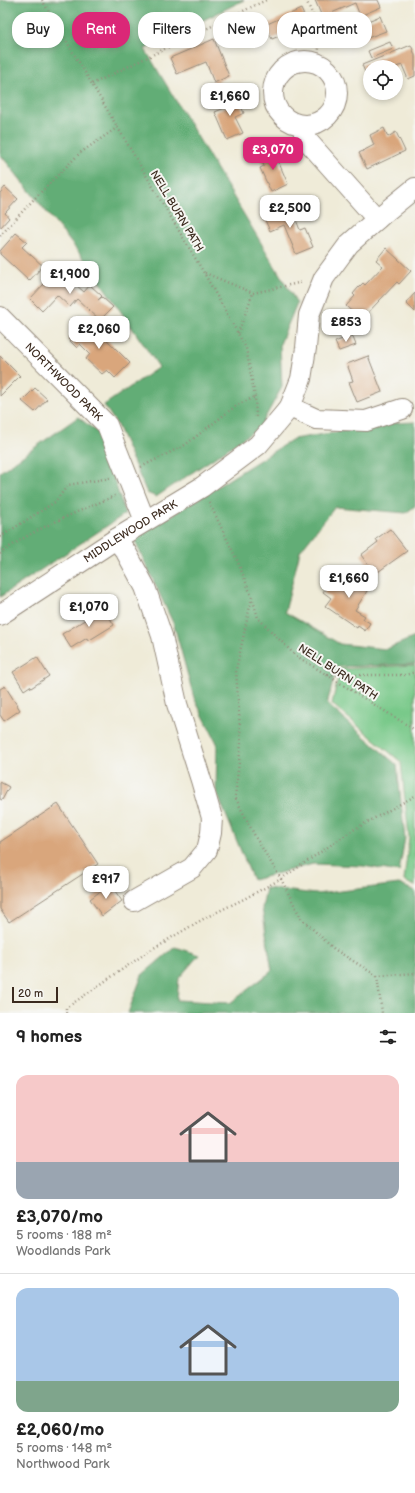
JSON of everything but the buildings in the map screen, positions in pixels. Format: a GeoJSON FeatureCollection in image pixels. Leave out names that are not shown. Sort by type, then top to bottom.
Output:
{"type":"FeatureCollection","features":[{"type":"Feature","properties":{"kind":"street"},"geometry":{"type":"LineString","coordinates":[[308,61],[317,63],[330,73],[337,90],[335,103],[330,113],[323,120],[313,124],[304,125],[294,123],[284,117],[276,108],[273,97],[274,86],[278,75],[291,64],[308,61]]}},
{"type":"Feature","properties":{"kind":"street"},"geometry":{"type":"LineString","coordinates":[[304,125],[304,137],[377,219]]}},
{"type":"Feature","properties":{"kind":"street","name":"MIDDLEWOOD PARK"},"geometry":{"type":"LineString","coordinates":[[0,615],[116,539],[202,487],[258,445],[290,407],[301,379],[309,315],[324,278],[349,244],[415,188]]}},
{"type":"Feature","properties":{"kind":"street","name":"NORTHWOOD PARK"},"geometry":{"type":"LineString","coordinates":[[0,316],[107,425],[145,521]]}},
{"type":"Feature","properties":{"kind":"street"},"geometry":{"type":"LineString","coordinates":[[290,407],[316,419],[366,421],[402,409]]}},
{"type":"Feature","properties":{"kind":"street"},"geometry":{"type":"LineString","coordinates":[[116,539],[126,552],[146,587],[162,636],[176,704],[212,818],[211,833],[207,850],[192,868],[134,901]]}},
{"type":"Feature","properties":{"kind":"path","name":"NELL BURN PATH"},"geometry":{"type":"LineString","coordinates":[[42,0],[204,273],[246,348],[255,397],[258,445]]}},
{"type":"Feature","properties":{"kind":"path"},"geometry":{"type":"LineString","coordinates":[[92,84],[266,0]]}},
{"type":"Feature","properties":{"kind":"path"},"geometry":{"type":"LineString","coordinates":[[306,0],[321,33],[317,63]]}},
{"type":"Feature","properties":{"kind":"path"},"geometry":{"type":"LineString","coordinates":[[0,236],[80,153],[118,127]]}},
{"type":"Feature","properties":{"kind":"path"},"geometry":{"type":"LineString","coordinates":[[204,273],[253,293],[324,278]]}},
{"type":"Feature","properties":{"kind":"path"},"geometry":{"type":"LineString","coordinates":[[238,334],[253,293]]}},
{"type":"Feature","properties":{"kind":"path"},"geometry":{"type":"LineString","coordinates":[[0,554],[9,547],[129,482],[185,445],[237,404],[255,397]]}},
{"type":"Feature","properties":{"kind":"path"},"geometry":{"type":"LineString","coordinates":[[0,537],[55,502],[68,485],[129,482]]}},
{"type":"Feature","properties":{"kind":"path","name":"NELL BURN PATH"},"geometry":{"type":"LineString","coordinates":[[202,487],[237,560],[252,597],[258,618],[295,655],[415,730]]}},
{"type":"Feature","properties":{"kind":"path"},"geometry":{"type":"LineString","coordinates":[[252,597],[236,670],[241,744],[235,796],[256,838],[281,879],[301,918],[334,949],[377,976],[415,973]]}},
{"type":"Feature","properties":{"kind":"path"},"geometry":{"type":"LineString","coordinates":[[328,675],[406,675],[415,672]]}},
{"type":"Feature","properties":{"kind":"path"},"geometry":{"type":"LineString","coordinates":[[66,1013],[66,1008],[152,949],[205,918],[281,879],[352,830],[415,796]]}},
{"type":"Feature","properties":{"kind":"path"},"geometry":{"type":"LineString","coordinates":[[377,976],[382,1013]]}},
{"type":"Feature","properties":{"kind":"green space"},"geometry":{"type":"Polygon","coordinates":[[[0,0],[244,0],[220,12],[213,12],[213,15],[205,19],[205,12],[138,12],[138,48],[147,48],[145,49],[297,303],[280,344],[282,387],[260,427],[156,497],[147,493],[117,425],[104,405],[159,367],[88,264],[0,154],[0,0]]]}},
{"type":"Feature","properties":{"kind":"green space"},"geometry":{"type":"Polygon","coordinates":[[[78,417],[100,434],[125,514],[0,597],[0,472],[78,417]]]}},
{"type":"Feature","properties":{"kind":"green space"},"geometry":{"type":"Polygon","coordinates":[[[415,422],[415,506],[406,513],[335,507],[300,551],[285,612],[340,644],[386,649],[415,637],[415,664],[337,667],[327,704],[397,765],[405,838],[399,872],[363,866],[313,864],[253,880],[216,791],[217,743],[194,698],[174,625],[134,539],[293,439],[393,423],[415,422]]]}},
{"type":"Feature","properties":{"kind":"green space"},"geometry":{"type":"Polygon","coordinates":[[[415,665],[415,886],[404,881],[409,837],[401,762],[332,704],[340,669],[415,665]]]}},
{"type":"Feature","properties":{"kind":"green space"},"geometry":{"type":"Polygon","coordinates":[[[399,884],[415,891],[415,1013],[128,1013],[142,975],[175,947],[199,955],[179,978],[177,1000],[230,1003],[272,971],[262,908],[266,888],[316,894],[399,884]]]}}]}
